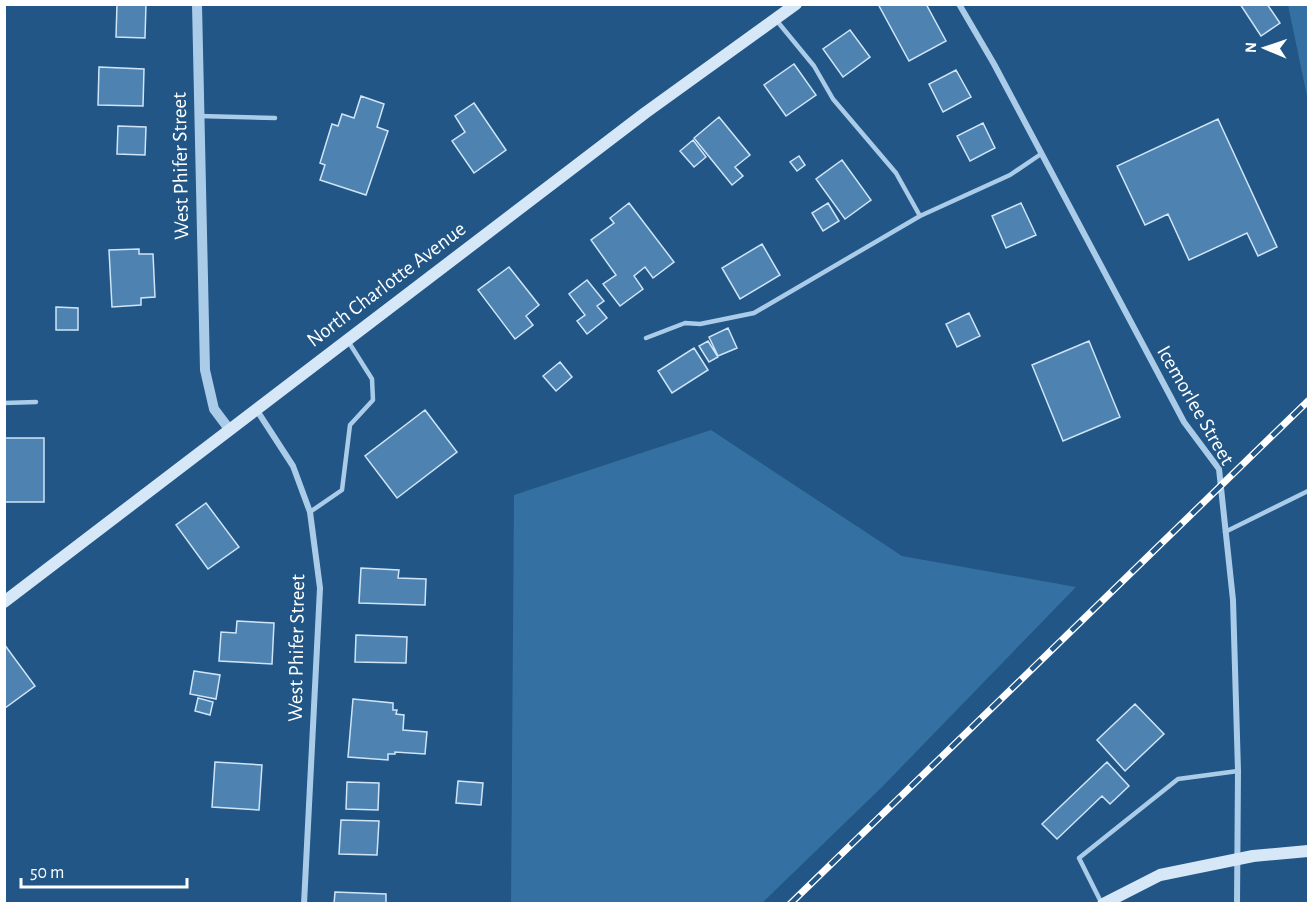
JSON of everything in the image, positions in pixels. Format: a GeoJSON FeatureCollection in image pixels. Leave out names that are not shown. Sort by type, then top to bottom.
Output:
{"type":"FeatureCollection","features":[{"type":"Feature","properties":{"kind":"main road","name":"North Charlotte Avenue"},"geometry":{"type":"LineString","coordinates":[[5,599],[645,113],[796,4]]}},
{"type":"Feature","properties":{"kind":"main road"},"geometry":{"type":"LineString","coordinates":[[1103,903],[1160,875],[1237,859],[1308,851]]}},
{"type":"Feature","properties":{"kind":"street","name":"West Phifer Street"},"geometry":{"type":"LineString","coordinates":[[196,4],[205,370],[214,409],[229,429]]}},
{"type":"Feature","properties":{"kind":"street","name":"Icemorlee Street"},"geometry":{"type":"LineString","coordinates":[[959,4],[994,64],[1184,422],[1219,469],[1233,600],[1238,771],[1237,903]]}},
{"type":"Feature","properties":{"kind":"street","name":"West Phifer Street"},"geometry":{"type":"LineString","coordinates":[[255,408],[293,466],[310,512],[320,588],[304,903]]}},
{"type":"Feature","properties":{"kind":"lane"},"geometry":{"type":"LineString","coordinates":[[776,19],[814,66],[833,99],[896,173],[920,216]]}},
{"type":"Feature","properties":{"kind":"lane"},"geometry":{"type":"LineString","coordinates":[[199,116],[275,118]]}},
{"type":"Feature","properties":{"kind":"lane"},"geometry":{"type":"LineString","coordinates":[[646,338],[686,323],[700,324],[754,313],[920,216],[1010,175],[1041,154]]}},
{"type":"Feature","properties":{"kind":"lane"},"geometry":{"type":"LineString","coordinates":[[310,512],[342,490],[350,425],[373,400],[372,379],[347,339]]}},
{"type":"Feature","properties":{"kind":"lane"},"geometry":{"type":"LineString","coordinates":[[4,403],[36,402]]}},
{"type":"Feature","properties":{"kind":"lane"},"geometry":{"type":"LineString","coordinates":[[1225,532],[1308,491]]}},
{"type":"Feature","properties":{"kind":"lane"},"geometry":{"type":"LineString","coordinates":[[1103,903],[1079,858],[1178,779],[1238,771]]}},
{"type":"Feature","properties":{"kind":"shaded area"},"geometry":{"type":"Polygon","coordinates":[[[1288,5],[1308,5],[1308,101],[1288,5]]]}},
{"type":"Feature","properties":{"kind":"shaded area"},"geometry":{"type":"Polygon","coordinates":[[[711,430],[902,556],[1076,587],[882,787],[762,903],[511,903],[514,495],[711,430]]]}},
{"type":"Feature","properties":{"kind":"building"},"geometry":{"type":"Polygon","coordinates":[[[117,4],[146,4],[145,38],[116,37],[117,4]]]}},
{"type":"Feature","properties":{"kind":"building"},"geometry":{"type":"Polygon","coordinates":[[[878,4],[926,4],[946,41],[909,61],[878,4]]]}},
{"type":"Feature","properties":{"kind":"building"},"geometry":{"type":"Polygon","coordinates":[[[1240,4],[1267,4],[1280,23],[1261,36],[1240,4]]]}},
{"type":"Feature","properties":{"kind":"building"},"geometry":{"type":"Polygon","coordinates":[[[850,30],[870,57],[843,77],[823,49],[850,30]]]}},
{"type":"Feature","properties":{"kind":"building"},"geometry":{"type":"Polygon","coordinates":[[[794,64],[816,95],[786,116],[764,85],[794,64]]]}},
{"type":"Feature","properties":{"kind":"building"},"geometry":{"type":"Polygon","coordinates":[[[99,67],[144,69],[143,106],[98,105],[99,67]]]}},
{"type":"Feature","properties":{"kind":"building"},"geometry":{"type":"Polygon","coordinates":[[[956,70],[971,97],[943,112],[929,84],[956,70]]]}},
{"type":"Feature","properties":{"kind":"building"},"geometry":{"type":"Polygon","coordinates":[[[361,96],[384,104],[377,127],[388,131],[366,195],[320,180],[325,165],[320,163],[332,124],[338,126],[342,114],[354,118],[361,96]]]}},
{"type":"Feature","properties":{"kind":"building"},"geometry":{"type":"Polygon","coordinates":[[[474,103],[506,150],[474,173],[452,141],[465,132],[455,116],[474,103]]]}},
{"type":"Feature","properties":{"kind":"building"},"geometry":{"type":"Polygon","coordinates":[[[719,117],[750,155],[735,167],[743,176],[732,185],[694,138],[719,117]]]}},
{"type":"Feature","properties":{"kind":"building"},"geometry":{"type":"Polygon","coordinates":[[[1218,119],[1277,247],[1258,256],[1247,233],[1189,260],[1168,214],[1145,225],[1117,166],[1218,119]]]}},
{"type":"Feature","properties":{"kind":"building"},"geometry":{"type":"Polygon","coordinates":[[[983,123],[995,148],[970,161],[957,136],[983,123]]]}},
{"type":"Feature","properties":{"kind":"building"},"geometry":{"type":"Polygon","coordinates":[[[118,126],[146,127],[145,155],[117,154],[118,126]]]}},
{"type":"Feature","properties":{"kind":"building"},"geometry":{"type":"Polygon","coordinates":[[[693,140],[706,157],[694,167],[680,151],[693,140]]]}},
{"type":"Feature","properties":{"kind":"building"},"geometry":{"type":"Polygon","coordinates":[[[799,156],[805,165],[797,171],[790,162],[799,156]]]}},
{"type":"Feature","properties":{"kind":"building"},"geometry":{"type":"Polygon","coordinates":[[[842,160],[871,200],[845,219],[816,179],[842,160]]]}},
{"type":"Feature","properties":{"kind":"building"},"geometry":{"type":"Polygon","coordinates":[[[629,203],[674,262],[653,278],[645,267],[634,276],[643,289],[620,306],[603,284],[616,275],[591,240],[614,223],[610,218],[629,203]]]}},
{"type":"Feature","properties":{"kind":"building"},"geometry":{"type":"Polygon","coordinates":[[[828,203],[839,221],[823,231],[812,213],[828,203]]]}},
{"type":"Feature","properties":{"kind":"building"},"geometry":{"type":"Polygon","coordinates":[[[1021,203],[1036,235],[1006,248],[992,216],[1021,203]]]}},
{"type":"Feature","properties":{"kind":"building"},"geometry":{"type":"Polygon","coordinates":[[[762,244],[780,275],[740,299],[722,268],[762,244]]]}},
{"type":"Feature","properties":{"kind":"building"},"geometry":{"type":"Polygon","coordinates":[[[139,249],[139,254],[153,254],[155,297],[141,298],[141,305],[112,307],[109,250],[139,249]]]}},
{"type":"Feature","properties":{"kind":"building"},"geometry":{"type":"Polygon","coordinates":[[[509,267],[539,305],[526,316],[533,325],[515,339],[478,290],[509,267]]]}},
{"type":"Feature","properties":{"kind":"building"},"geometry":{"type":"Polygon","coordinates":[[[587,280],[604,301],[597,306],[607,318],[587,334],[577,321],[585,315],[569,294],[587,280]]]}},
{"type":"Feature","properties":{"kind":"building"},"geometry":{"type":"Polygon","coordinates":[[[56,307],[78,308],[78,330],[56,330],[56,307]]]}},
{"type":"Feature","properties":{"kind":"building"},"geometry":{"type":"Polygon","coordinates":[[[969,313],[980,336],[957,347],[946,324],[969,313]]]}},
{"type":"Feature","properties":{"kind":"building"},"geometry":{"type":"Polygon","coordinates":[[[728,328],[737,348],[718,356],[709,337],[728,328]]]}},
{"type":"Feature","properties":{"kind":"building"},"geometry":{"type":"Polygon","coordinates":[[[708,341],[718,357],[709,362],[699,346],[708,341]]]}},
{"type":"Feature","properties":{"kind":"building"},"geometry":{"type":"Polygon","coordinates":[[[1089,341],[1120,417],[1063,441],[1032,365],[1089,341]]]}},
{"type":"Feature","properties":{"kind":"building"},"geometry":{"type":"Polygon","coordinates":[[[694,348],[708,370],[672,393],[658,371],[694,348]]]}},
{"type":"Feature","properties":{"kind":"building"},"geometry":{"type":"Polygon","coordinates":[[[560,362],[572,377],[556,391],[543,376],[560,362]]]}},
{"type":"Feature","properties":{"kind":"building"},"geometry":{"type":"Polygon","coordinates":[[[425,410],[457,452],[397,498],[365,456],[425,410]]]}},
{"type":"Feature","properties":{"kind":"building"},"geometry":{"type":"Polygon","coordinates":[[[4,438],[44,438],[44,502],[4,502],[4,438]]]}},
{"type":"Feature","properties":{"kind":"building"},"geometry":{"type":"Polygon","coordinates":[[[206,503],[239,547],[208,569],[176,525],[206,503]]]}},
{"type":"Feature","properties":{"kind":"building"},"geometry":{"type":"Polygon","coordinates":[[[361,568],[399,570],[398,578],[426,579],[425,605],[359,603],[361,568]]]}},
{"type":"Feature","properties":{"kind":"building"},"geometry":{"type":"Polygon","coordinates":[[[237,621],[274,623],[272,664],[219,661],[221,632],[236,633],[237,621]]]}},
{"type":"Feature","properties":{"kind":"building"},"geometry":{"type":"Polygon","coordinates":[[[356,635],[407,637],[406,663],[355,662],[356,635]]]}},
{"type":"Feature","properties":{"kind":"building"},"geometry":{"type":"Polygon","coordinates":[[[4,644],[35,686],[5,708],[4,708],[4,644]]]}},
{"type":"Feature","properties":{"kind":"building"},"geometry":{"type":"Polygon","coordinates":[[[194,671],[220,675],[216,699],[190,694],[194,671]]]}},
{"type":"Feature","properties":{"kind":"building"},"geometry":{"type":"Polygon","coordinates":[[[198,698],[213,702],[210,715],[195,711],[198,698]]]}},
{"type":"Feature","properties":{"kind":"building"},"geometry":{"type":"Polygon","coordinates":[[[353,699],[393,703],[393,710],[397,710],[396,714],[404,715],[403,730],[427,732],[425,754],[395,752],[395,754],[388,754],[388,760],[348,757],[353,699]]]}},
{"type":"Feature","properties":{"kind":"building"},"geometry":{"type":"Polygon","coordinates":[[[1135,704],[1164,734],[1125,771],[1097,740],[1135,704]]]}},
{"type":"Feature","properties":{"kind":"building"},"geometry":{"type":"Polygon","coordinates":[[[215,762],[262,765],[259,810],[212,807],[215,762]]]}},
{"type":"Feature","properties":{"kind":"building"},"geometry":{"type":"Polygon","coordinates":[[[1107,762],[1129,786],[1110,804],[1102,796],[1057,839],[1042,824],[1107,762]]]}},
{"type":"Feature","properties":{"kind":"building"},"geometry":{"type":"Polygon","coordinates":[[[458,781],[483,783],[481,805],[456,803],[458,781]]]}},
{"type":"Feature","properties":{"kind":"building"},"geometry":{"type":"Polygon","coordinates":[[[347,782],[379,783],[378,810],[346,809],[347,782]]]}},
{"type":"Feature","properties":{"kind":"building"},"geometry":{"type":"Polygon","coordinates":[[[341,820],[379,821],[377,855],[339,854],[341,820]]]}},
{"type":"Feature","properties":{"kind":"building"},"geometry":{"type":"Polygon","coordinates":[[[335,892],[386,894],[386,904],[334,904],[335,892]]]}},
{"type":"Feature","properties":{"kind":"railway"},"geometry":{"type":"LineString","coordinates":[[790,904],[1308,401]]}}]}
